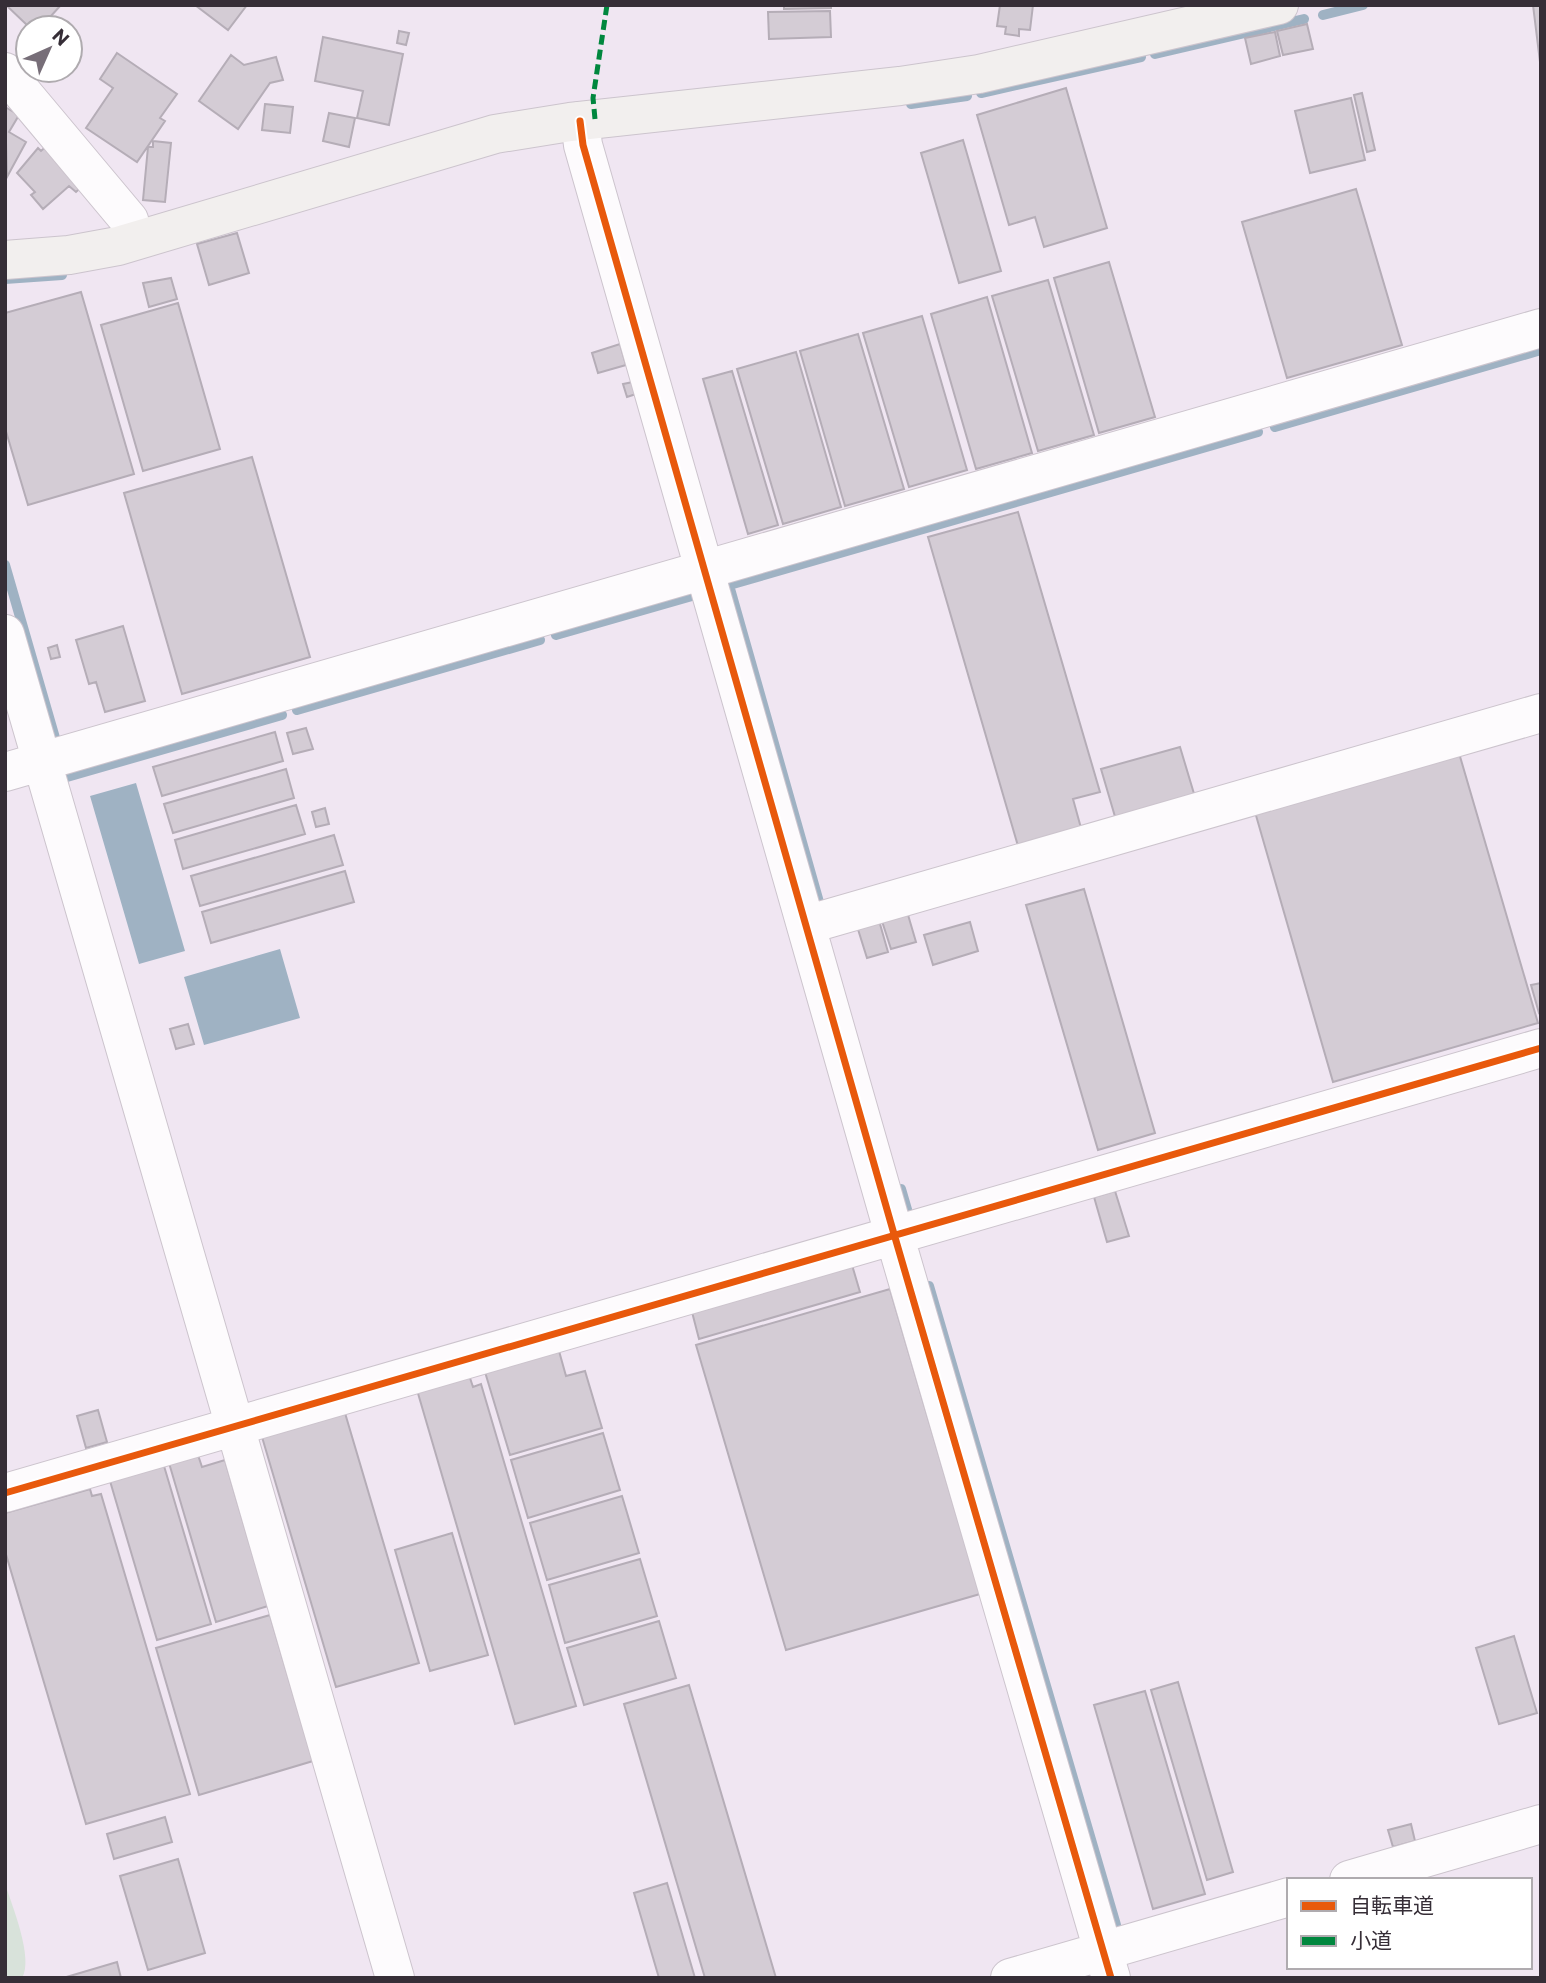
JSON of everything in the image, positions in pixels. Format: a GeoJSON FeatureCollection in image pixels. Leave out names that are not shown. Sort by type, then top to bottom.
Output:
{"type":"FeatureCollection","features":[{"type":"Feature","properties":{"kind":"street"},"geometry":{"type":"LineString","coordinates":[[5,260],[69,255],[135,240],[495,134],[580,121],[953,79],[1279,5]]}},
{"type":"Feature","properties":{"kind":"street"},"geometry":{"type":"LineString","coordinates":[[5,72],[129,220],[135,240]]}},
{"type":"Feature","properties":{"kind":"street"},"geometry":{"type":"LineString","coordinates":[[580,121],[583,145],[894,1234],[1107,1964]]}},
{"type":"Feature","properties":{"kind":"street"},"geometry":{"type":"LineString","coordinates":[[5,772],[1541,328]]}},
{"type":"Feature","properties":{"kind":"street"},"geometry":{"type":"LineString","coordinates":[[5,634],[395,1978]]}},
{"type":"Feature","properties":{"kind":"street"},"geometry":{"type":"LineString","coordinates":[[806,925],[1541,713]]}},
{"type":"Feature","properties":{"kind":"street"},"geometry":{"type":"LineString","coordinates":[[5,1493],[1541,1048]]}},
{"type":"Feature","properties":{"kind":"street"},"geometry":{"type":"LineString","coordinates":[[1356,1878],[1541,1824]]}},
{"type":"Feature","properties":{"kind":"street"},"geometry":{"type":"LineString","coordinates":[[1010,1978],[1107,1964],[1287,1898]]}},
{"type":"Feature","properties":{"kind":"shaded area"},"geometry":{"type":"Polygon","coordinates":[[[5,1884],[24,1945],[25,1969],[22,1978],[5,1978],[5,1884]]]}},
{"type":"Feature","properties":{"kind":"water"},"geometry":{"type":"Polygon","coordinates":[[[136,783],[185,951],[139,964],[90,796],[136,783]]]}},
{"type":"Feature","properties":{"kind":"water"},"geometry":{"type":"Polygon","coordinates":[[[280,949],[300,1018],[204,1045],[184,977],[280,949]]]}},
{"type":"Feature","properties":{"kind":"building"},"geometry":{"type":"Polygon","coordinates":[[[6,5],[61,5],[53,14],[15,14],[6,5]]]}},
{"type":"Feature","properties":{"kind":"building"},"geometry":{"type":"Polygon","coordinates":[[[195,5],[247,5],[228,30],[195,5]]]}},
{"type":"Feature","properties":{"kind":"building"},"geometry":{"type":"Polygon","coordinates":[[[784,5],[831,5],[831,8],[784,9],[784,5]]]}},
{"type":"Feature","properties":{"kind":"building"},"geometry":{"type":"Polygon","coordinates":[[[1000,5],[1033,5],[1030,30],[1019,29],[1019,36],[1005,34],[1006,27],[997,26],[1000,5]]]}},
{"type":"Feature","properties":{"kind":"building"},"geometry":{"type":"Polygon","coordinates":[[[1533,5],[1541,5],[1540,62],[1533,5]]]}},
{"type":"Feature","properties":{"kind":"building"},"geometry":{"type":"Polygon","coordinates":[[[830,11],[831,37],[769,39],[768,12],[830,11]]]}},
{"type":"Feature","properties":{"kind":"building"},"geometry":{"type":"Polygon","coordinates":[[[1307,24],[1313,49],[1283,55],[1277,31],[1307,24]]]}},
{"type":"Feature","properties":{"kind":"building"},"geometry":{"type":"Polygon","coordinates":[[[399,31],[409,33],[406,45],[397,43],[399,31]]]}},
{"type":"Feature","properties":{"kind":"building"},"geometry":{"type":"Polygon","coordinates":[[[1275,32],[1280,56],[1251,64],[1245,38],[1275,32]]]}},
{"type":"Feature","properties":{"kind":"building"},"geometry":{"type":"Polygon","coordinates":[[[323,37],[403,54],[389,125],[357,118],[363,91],[315,81],[323,37]]]}},
{"type":"Feature","properties":{"kind":"building"},"geometry":{"type":"Polygon","coordinates":[[[117,53],[177,94],[160,118],[165,121],[137,162],[86,128],[113,88],[100,79],[117,53]]]}},
{"type":"Feature","properties":{"kind":"building"},"geometry":{"type":"Polygon","coordinates":[[[231,55],[244,65],[276,57],[283,80],[270,83],[238,129],[199,101],[231,55]]]}},
{"type":"Feature","properties":{"kind":"building"},"geometry":{"type":"Polygon","coordinates":[[[1066,88],[1107,228],[1044,247],[1035,217],[1009,225],[977,115],[1066,88]]]}},
{"type":"Feature","properties":{"kind":"building"},"geometry":{"type":"Polygon","coordinates":[[[1362,93],[1375,150],[1367,152],[1354,95],[1362,93]]]}},
{"type":"Feature","properties":{"kind":"building"},"geometry":{"type":"Polygon","coordinates":[[[1351,98],[1365,160],[1310,173],[1295,111],[1351,98]]]}},
{"type":"Feature","properties":{"kind":"building"},"geometry":{"type":"Polygon","coordinates":[[[265,104],[293,107],[290,133],[262,130],[265,104]]]}},
{"type":"Feature","properties":{"kind":"building"},"geometry":{"type":"Polygon","coordinates":[[[5,107],[19,115],[9,132],[26,142],[7,177],[5,107]]]}},
{"type":"Feature","properties":{"kind":"building"},"geometry":{"type":"Polygon","coordinates":[[[329,113],[355,118],[349,147],[323,141],[329,113]]]}},
{"type":"Feature","properties":{"kind":"building"},"geometry":{"type":"Polygon","coordinates":[[[963,140],[1001,271],[959,283],[921,153],[963,140]]]}},
{"type":"Feature","properties":{"kind":"building"},"geometry":{"type":"Polygon","coordinates":[[[153,141],[171,143],[165,202],[143,200],[148,147],[153,147],[153,141]]]}},
{"type":"Feature","properties":{"kind":"building"},"geometry":{"type":"Polygon","coordinates":[[[50,143],[86,183],[76,192],[69,186],[43,209],[31,195],[35,192],[17,173],[38,148],[41,151],[50,143]]]}},
{"type":"Feature","properties":{"kind":"building"},"geometry":{"type":"Polygon","coordinates":[[[1356,189],[1402,345],[1287,378],[1242,222],[1356,189]]]}},
{"type":"Feature","properties":{"kind":"building"},"geometry":{"type":"Polygon","coordinates":[[[237,233],[249,273],[209,285],[197,244],[237,233]]]}},
{"type":"Feature","properties":{"kind":"building"},"geometry":{"type":"Polygon","coordinates":[[[1109,262],[1155,417],[1099,433],[1054,278],[1109,262]]]}},
{"type":"Feature","properties":{"kind":"building"},"geometry":{"type":"Polygon","coordinates":[[[171,278],[177,299],[149,307],[143,283],[171,278]]]}},
{"type":"Feature","properties":{"kind":"building"},"geometry":{"type":"Polygon","coordinates":[[[1048,280],[1094,435],[1038,451],[992,296],[1048,280]]]}},
{"type":"Feature","properties":{"kind":"building"},"geometry":{"type":"Polygon","coordinates":[[[81,292],[134,474],[28,505],[5,428],[5,313],[81,292]]]}},
{"type":"Feature","properties":{"kind":"building"},"geometry":{"type":"Polygon","coordinates":[[[987,297],[1032,453],[976,469],[931,314],[987,297]]]}},
{"type":"Feature","properties":{"kind":"building"},"geometry":{"type":"Polygon","coordinates":[[[178,303],[220,449],[143,471],[101,325],[178,303]]]}},
{"type":"Feature","properties":{"kind":"building"},"geometry":{"type":"Polygon","coordinates":[[[922,316],[967,470],[909,487],[863,333],[922,316]]]}},
{"type":"Feature","properties":{"kind":"building"},"geometry":{"type":"Polygon","coordinates":[[[858,334],[904,489],[845,506],[800,351],[858,334]]]}},
{"type":"Feature","properties":{"kind":"building"},"geometry":{"type":"Polygon","coordinates":[[[620,344],[626,365],[598,373],[592,353],[620,344]]]}},
{"type":"Feature","properties":{"kind":"building"},"geometry":{"type":"Polygon","coordinates":[[[796,352],[841,507],[783,524],[737,369],[796,352]]]}},
{"type":"Feature","properties":{"kind":"building"},"geometry":{"type":"Polygon","coordinates":[[[732,371],[778,525],[748,534],[703,379],[732,371]]]}},
{"type":"Feature","properties":{"kind":"building"},"geometry":{"type":"Polygon","coordinates":[[[633,382],[636,394],[627,397],[623,384],[633,382]]]}},
{"type":"Feature","properties":{"kind":"building"},"geometry":{"type":"Polygon","coordinates":[[[252,457],[310,657],[182,694],[124,493],[252,457]]]}},
{"type":"Feature","properties":{"kind":"building"},"geometry":{"type":"Polygon","coordinates":[[[1018,512],[1100,792],[1073,799],[1081,828],[1018,846],[928,537],[1018,512]]]}},
{"type":"Feature","properties":{"kind":"building"},"geometry":{"type":"Polygon","coordinates":[[[123,626],[145,701],[105,712],[96,682],[89,684],[76,640],[123,626]]]}},
{"type":"Feature","properties":{"kind":"building"},"geometry":{"type":"Polygon","coordinates":[[[57,645],[60,657],[51,659],[48,648],[57,645]]]}},
{"type":"Feature","properties":{"kind":"building"},"geometry":{"type":"Polygon","coordinates":[[[306,728],[313,749],[293,754],[287,733],[306,728]]]}},
{"type":"Feature","properties":{"kind":"building"},"geometry":{"type":"Polygon","coordinates":[[[275,732],[283,761],[162,796],[153,767],[275,732]]]}},
{"type":"Feature","properties":{"kind":"building"},"geometry":{"type":"Polygon","coordinates":[[[1180,747],[1195,797],[1116,820],[1101,769],[1180,747]]]}},
{"type":"Feature","properties":{"kind":"building"},"geometry":{"type":"Polygon","coordinates":[[[1459,753],[1538,1023],[1333,1082],[1255,812],[1459,753]]]}},
{"type":"Feature","properties":{"kind":"building"},"geometry":{"type":"Polygon","coordinates":[[[286,769],[294,798],[173,833],[164,804],[286,769]]]}},
{"type":"Feature","properties":{"kind":"building"},"geometry":{"type":"Polygon","coordinates":[[[296,805],[305,834],[183,869],[175,840],[296,805]]]}},
{"type":"Feature","properties":{"kind":"building"},"geometry":{"type":"Polygon","coordinates":[[[325,808],[329,824],[316,827],[312,812],[325,808]]]}},
{"type":"Feature","properties":{"kind":"building"},"geometry":{"type":"Polygon","coordinates":[[[334,835],[343,865],[200,906],[191,876],[334,835]]]}},
{"type":"Feature","properties":{"kind":"building"},"geometry":{"type":"Polygon","coordinates":[[[345,871],[354,902],[211,943],[202,912],[345,871]]]}},
{"type":"Feature","properties":{"kind":"building"},"geometry":{"type":"Polygon","coordinates":[[[1084,889],[1155,1133],[1098,1150],[1026,905],[1084,889]]]}},
{"type":"Feature","properties":{"kind":"building"},"geometry":{"type":"Polygon","coordinates":[[[906,908],[916,942],[891,949],[880,915],[906,908]]]}},
{"type":"Feature","properties":{"kind":"building"},"geometry":{"type":"Polygon","coordinates":[[[878,917],[888,952],[867,958],[856,923],[878,917]]]}},
{"type":"Feature","properties":{"kind":"building"},"geometry":{"type":"Polygon","coordinates":[[[970,922],[978,951],[933,965],[924,935],[970,922]]]}},
{"type":"Feature","properties":{"kind":"building"},"geometry":{"type":"Polygon","coordinates":[[[1541,983],[1541,1012],[1539,1013],[1531,985],[1541,983]]]}},
{"type":"Feature","properties":{"kind":"building"},"geometry":{"type":"Polygon","coordinates":[[[188,1024],[194,1044],[176,1049],[170,1029],[188,1024]]]}},
{"type":"Feature","properties":{"kind":"building"},"geometry":{"type":"Polygon","coordinates":[[[1115,1191],[1129,1236],[1107,1242],[1094,1197],[1115,1191]]]}},
{"type":"Feature","properties":{"kind":"building"},"geometry":{"type":"Polygon","coordinates":[[[852,1265],[860,1292],[699,1339],[692,1312],[852,1265]]]}},
{"type":"Feature","properties":{"kind":"building"},"geometry":{"type":"Polygon","coordinates":[[[890,1289],[980,1594],[786,1650],[696,1345],[890,1289]]]}},
{"type":"Feature","properties":{"kind":"building"},"geometry":{"type":"Polygon","coordinates":[[[559,1351],[566,1376],[585,1371],[602,1428],[510,1455],[485,1372],[559,1351]]]}},
{"type":"Feature","properties":{"kind":"building"},"geometry":{"type":"Polygon","coordinates":[[[469,1375],[473,1387],[481,1384],[576,1706],[515,1724],[417,1390],[469,1375]]]}},
{"type":"Feature","properties":{"kind":"building"},"geometry":{"type":"Polygon","coordinates":[[[98,1410],[107,1442],[86,1448],[77,1416],[98,1410]]]}},
{"type":"Feature","properties":{"kind":"building"},"geometry":{"type":"Polygon","coordinates":[[[345,1413],[419,1663],[336,1687],[262,1437],[345,1413]]]}},
{"type":"Feature","properties":{"kind":"building"},"geometry":{"type":"Polygon","coordinates":[[[603,1433],[620,1490],[528,1518],[511,1460],[603,1433]]]}},
{"type":"Feature","properties":{"kind":"building"},"geometry":{"type":"Polygon","coordinates":[[[198,1455],[202,1467],[225,1460],[268,1606],[216,1622],[169,1463],[198,1455]]]}},
{"type":"Feature","properties":{"kind":"building"},"geometry":{"type":"Polygon","coordinates":[[[164,1466],[211,1624],[157,1640],[110,1481],[164,1466]]]}},
{"type":"Feature","properties":{"kind":"building"},"geometry":{"type":"Polygon","coordinates":[[[90,1489],[92,1496],[101,1494],[190,1794],[86,1824],[5,1551],[5,1513],[90,1489]]]}},
{"type":"Feature","properties":{"kind":"building"},"geometry":{"type":"Polygon","coordinates":[[[622,1496],[639,1553],[547,1580],[530,1523],[622,1496]]]}},
{"type":"Feature","properties":{"kind":"building"},"geometry":{"type":"Polygon","coordinates":[[[452,1533],[488,1655],[430,1671],[395,1550],[452,1533]]]}},
{"type":"Feature","properties":{"kind":"building"},"geometry":{"type":"Polygon","coordinates":[[[640,1559],[657,1616],[565,1643],[549,1585],[640,1559]]]}},
{"type":"Feature","properties":{"kind":"building"},"geometry":{"type":"Polygon","coordinates":[[[270,1615],[313,1761],[199,1795],[156,1648],[270,1615]]]}},
{"type":"Feature","properties":{"kind":"building"},"geometry":{"type":"Polygon","coordinates":[[[659,1621],[676,1678],[584,1705],[567,1648],[659,1621]]]}},
{"type":"Feature","properties":{"kind":"building"},"geometry":{"type":"Polygon","coordinates":[[[1514,1636],[1537,1713],[1499,1724],[1476,1648],[1514,1636]]]}},
{"type":"Feature","properties":{"kind":"building"},"geometry":{"type":"Polygon","coordinates":[[[1178,1682],[1233,1872],[1207,1880],[1151,1690],[1178,1682]]]}},
{"type":"Feature","properties":{"kind":"building"},"geometry":{"type":"Polygon","coordinates":[[[689,1685],[776,1978],[705,1978],[624,1704],[689,1685]]]}},
{"type":"Feature","properties":{"kind":"building"},"geometry":{"type":"Polygon","coordinates":[[[1145,1691],[1205,1894],[1153,1909],[1094,1705],[1145,1691]]]}},
{"type":"Feature","properties":{"kind":"building"},"geometry":{"type":"Polygon","coordinates":[[[165,1817],[172,1842],[114,1859],[107,1834],[165,1817]]]}},
{"type":"Feature","properties":{"kind":"building"},"geometry":{"type":"Polygon","coordinates":[[[1411,1824],[1415,1841],[1393,1847],[1388,1830],[1411,1824]]]}},
{"type":"Feature","properties":{"kind":"building"},"geometry":{"type":"Polygon","coordinates":[[[178,1859],[205,1953],[148,1970],[120,1876],[178,1859]]]}},
{"type":"Feature","properties":{"kind":"building"},"geometry":{"type":"Polygon","coordinates":[[[667,1883],[695,1978],[659,1978],[634,1893],[667,1883]]]}},
{"type":"Feature","properties":{"kind":"building"},"geometry":{"type":"Polygon","coordinates":[[[117,1962],[121,1978],[63,1978],[117,1962]]]}},
{"type":"Feature","properties":{"kind":"waterway"},"geometry":{"type":"LineString","coordinates":[[1323,15],[1363,5]]}},
{"type":"Feature","properties":{"kind":"waterway"},"geometry":{"type":"LineString","coordinates":[[1155,54],[1304,19]]}},
{"type":"Feature","properties":{"kind":"waterway"},"geometry":{"type":"LineString","coordinates":[[981,93],[1141,57]]}},
{"type":"Feature","properties":{"kind":"waterway"},"geometry":{"type":"LineString","coordinates":[[911,104],[967,96]]}},
{"type":"Feature","properties":{"kind":"waterway"},"geometry":{"type":"LineString","coordinates":[[5,279],[62,275]]}},
{"type":"Feature","properties":{"kind":"waterway"},"geometry":{"type":"LineString","coordinates":[[1275,427],[1541,350]]}},
{"type":"Feature","properties":{"kind":"waterway"},"geometry":{"type":"LineString","coordinates":[[726,586],[1258,432]]}},
{"type":"Feature","properties":{"kind":"waterway"},"geometry":{"type":"LineString","coordinates":[[5,565],[55,738]]}},
{"type":"Feature","properties":{"kind":"waterway"},"geometry":{"type":"LineString","coordinates":[[729,585],[821,909]]}},
{"type":"Feature","properties":{"kind":"waterway"},"geometry":{"type":"LineString","coordinates":[[556,635],[692,596]]}},
{"type":"Feature","properties":{"kind":"waterway"},"geometry":{"type":"LineString","coordinates":[[297,710],[540,640]]}},
{"type":"Feature","properties":{"kind":"waterway"},"geometry":{"type":"LineString","coordinates":[[66,775],[67,777],[282,715]]}},
{"type":"Feature","properties":{"kind":"waterway"},"geometry":{"type":"LineString","coordinates":[[901,1189],[908,1213]]}},
{"type":"Feature","properties":{"kind":"waterway"},"geometry":{"type":"LineString","coordinates":[[929,1286],[1116,1925]]}},
{"type":"Feature","properties":{"kind":"marked path"},"geometry":{"type":"LineString","coordinates":[[595,119],[593,98],[607,5]]}},
{"type":"Feature","properties":{"kind":"cycle path"},"geometry":{"type":"LineString","coordinates":[[580,121],[583,145],[894,1234],[1111,1978]]}},
{"type":"Feature","properties":{"kind":"cycle path"},"geometry":{"type":"LineString","coordinates":[[5,1493],[1541,1048]]}}]}
